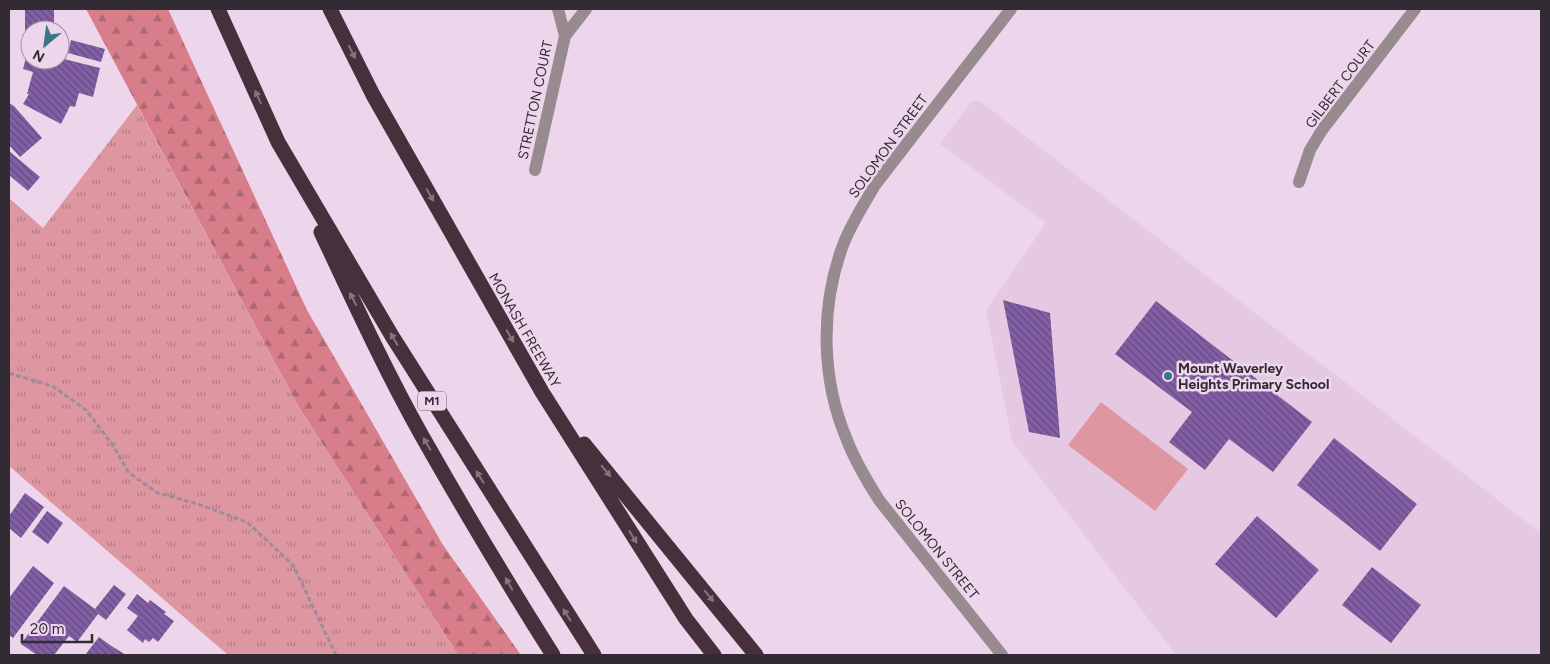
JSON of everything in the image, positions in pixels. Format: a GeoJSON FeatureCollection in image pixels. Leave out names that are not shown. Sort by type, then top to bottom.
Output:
{"type":"FeatureCollection","features":[{"type":"Feature","properties":{"kind":"highway","name":"M1"},"geometry":{"type":"LineString","coordinates":[[218,9],[278,142],[397,344],[594,655]]}},
{"type":"Feature","properties":{"kind":"highway","name":"MONASH FREEWAY"},"geometry":{"type":"LineString","coordinates":[[330,9],[373,95],[542,392],[686,619],[714,655]]}},
{"type":"Feature","properties":{"kind":"highway"},"geometry":{"type":"LineString","coordinates":[[278,142],[350,294],[422,436],[524,610],[553,655]]}},
{"type":"Feature","properties":{"kind":"highway"},"geometry":{"type":"LineString","coordinates":[[542,392],[756,655]]}},
{"type":"Feature","properties":{"kind":"street"},"geometry":{"type":"LineString","coordinates":[[558,9],[565,36]]}},
{"type":"Feature","properties":{"kind":"street"},"geometry":{"type":"LineString","coordinates":[[565,36],[586,9]]}},
{"type":"Feature","properties":{"kind":"street","name":"SOLOMON STREET"},"geometry":{"type":"LineString","coordinates":[[1002,655],[879,500],[864,475],[846,440],[837,412],[829,378],[827,332],[829,298],[843,244],[875,184],[1012,9]]}},
{"type":"Feature","properties":{"kind":"street","name":"GILBERT COURT"},"geometry":{"type":"LineString","coordinates":[[1299,182],[1310,150],[1322,130],[1415,9]]}},
{"type":"Feature","properties":{"kind":"street","name":"STRETTON COURT"},"geometry":{"type":"LineString","coordinates":[[535,170],[565,36]]}},
{"type":"Feature","properties":{"kind":"path"},"geometry":{"type":"LineString","coordinates":[[9,374],[54,387],[86,410],[112,444],[129,473],[158,493],[198,504],[246,522],[293,565],[336,655]]}},
{"type":"Feature","properties":{"kind":"shaded area","name":"Mount Waverley Heights Primary School"},"geometry":{"type":"Polygon","coordinates":[[[972,101],[981,102],[1541,533],[1541,655],[1176,655],[1012,441],[986,310],[1046,223],[940,144],[972,101]]]}},
{"type":"Feature","properties":{"kind":"green space"},"geometry":{"type":"Polygon","coordinates":[[[86,9],[168,9],[307,310],[443,545],[521,655],[458,655],[298,406],[86,9]]]}},
{"type":"Feature","properties":{"kind":"green space"},"geometry":{"type":"Polygon","coordinates":[[[137,105],[298,406],[458,655],[228,655],[9,466],[9,198],[43,228],[137,105]]]}},
{"type":"Feature","properties":{"kind":"green space"},"geometry":{"type":"Polygon","coordinates":[[[1101,402],[1188,469],[1155,511],[1068,445],[1101,402]]]}},
{"type":"Feature","properties":{"kind":"building"},"geometry":{"type":"Polygon","coordinates":[[[25,9],[54,9],[54,20],[25,20],[25,9]]]}},
{"type":"Feature","properties":{"kind":"building"},"geometry":{"type":"Polygon","coordinates":[[[71,40],[105,49],[101,62],[70,54],[71,40]]]}},
{"type":"Feature","properties":{"kind":"building"},"geometry":{"type":"Polygon","coordinates":[[[70,60],[100,68],[93,97],[79,93],[75,107],[70,106],[61,124],[23,104],[29,94],[27,94],[33,72],[26,70],[70,70],[70,60]]]}},
{"type":"Feature","properties":{"kind":"building"},"geometry":{"type":"Polygon","coordinates":[[[9,103],[14,106],[42,138],[20,157],[9,145],[9,103]]]}},
{"type":"Feature","properties":{"kind":"building"},"geometry":{"type":"Polygon","coordinates":[[[9,151],[40,177],[28,191],[9,175],[9,151]]]}},
{"type":"Feature","properties":{"kind":"building"},"geometry":{"type":"Polygon","coordinates":[[[1003,300],[1050,313],[1060,438],[1029,432],[1003,300]]]}},
{"type":"Feature","properties":{"kind":"building"},"geometry":{"type":"Polygon","coordinates":[[[1156,301],[1312,422],[1273,472],[1229,439],[1205,470],[1169,442],[1192,412],[1115,354],[1156,301]]]}},
{"type":"Feature","properties":{"kind":"building"},"geometry":{"type":"Polygon","coordinates":[[[1334,438],[1417,504],[1380,551],[1297,485],[1334,438]]]}},
{"type":"Feature","properties":{"kind":"building"},"geometry":{"type":"Polygon","coordinates":[[[25,493],[44,507],[21,538],[9,528],[9,516],[25,493]]]}},
{"type":"Feature","properties":{"kind":"building"},"geometry":{"type":"Polygon","coordinates":[[[47,511],[63,523],[48,544],[32,532],[47,511]]]}},
{"type":"Feature","properties":{"kind":"building"},"geometry":{"type":"Polygon","coordinates":[[[1257,516],[1319,570],[1276,618],[1215,564],[1257,516]]]}},
{"type":"Feature","properties":{"kind":"building"},"geometry":{"type":"Polygon","coordinates":[[[33,566],[54,583],[13,638],[9,635],[9,598],[33,566]]]}},
{"type":"Feature","properties":{"kind":"building"},"geometry":{"type":"Polygon","coordinates":[[[1372,567],[1421,605],[1391,643],[1342,605],[1372,567]]]}},
{"type":"Feature","properties":{"kind":"building"},"geometry":{"type":"Polygon","coordinates":[[[114,585],[126,594],[106,620],[98,614],[77,642],[69,636],[54,655],[37,655],[21,644],[64,586],[95,609],[114,585]]]}},
{"type":"Feature","properties":{"kind":"building"},"geometry":{"type":"Polygon","coordinates":[[[137,594],[148,603],[150,600],[166,612],[164,614],[174,621],[158,642],[153,638],[149,642],[145,639],[143,643],[127,630],[138,616],[127,608],[137,594]]]}},
{"type":"Feature","properties":{"kind":"building"},"geometry":{"type":"Polygon","coordinates":[[[99,637],[110,645],[126,655],[85,655],[99,637]]]}},
{"type":"Feature","properties":{"kind":"place","name":"Mount Waverley Heights Primary School"},"geometry":{"type":"Point","coordinates":[1168,376]}}]}
